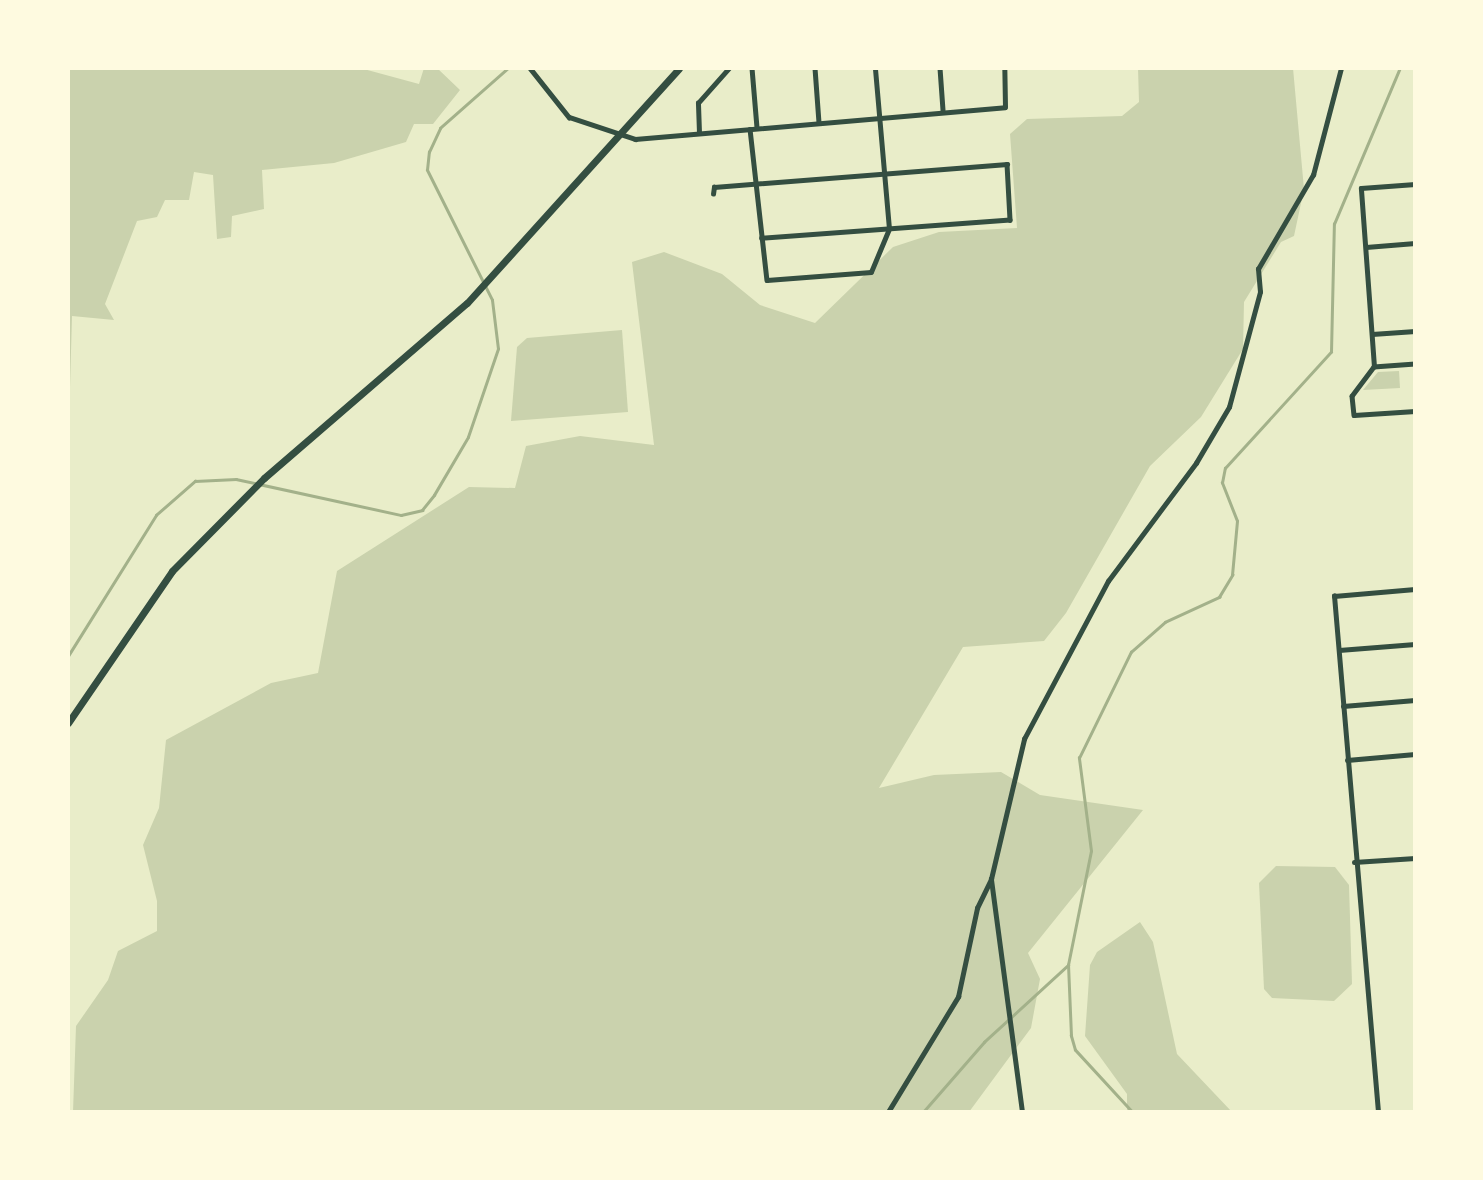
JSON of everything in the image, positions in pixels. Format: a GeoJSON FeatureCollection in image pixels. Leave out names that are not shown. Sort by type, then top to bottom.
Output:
{"type":"FeatureCollection","features":[{"type":"Feature","properties":{"kind":"main road"},"geometry":{"type":"LineString","coordinates":[[68,723],[172,571],[264,478],[480,290],[616,135],[679,68]]}},
{"type":"Feature","properties":{"kind":"street"},"geometry":{"type":"LineString","coordinates":[[699,133],[698,103],[729,68]]}},
{"type":"Feature","properties":{"kind":"street"},"geometry":{"type":"LineString","coordinates":[[751,68],[757,128]]}},
{"type":"Feature","properties":{"kind":"street"},"geometry":{"type":"LineString","coordinates":[[815,68],[819,123]]}},
{"type":"Feature","properties":{"kind":"street"},"geometry":{"type":"LineString","coordinates":[[750,129],[766,280],[871,272],[889,229],[875,68]]}},
{"type":"Feature","properties":{"kind":"street"},"geometry":{"type":"LineString","coordinates":[[940,68],[943,110]]}},
{"type":"Feature","properties":{"kind":"street"},"geometry":{"type":"LineString","coordinates":[[530,69],[569,117],[616,135],[699,133],[878,115],[1006,107],[1004,68]]}},
{"type":"Feature","properties":{"kind":"street"},"geometry":{"type":"LineString","coordinates":[[888,1112],[958,997],[977,908],[991,879],[1013,777],[1042,702],[1135,537],[1196,463],[1228,407],[1260,292],[1258,269],[1313,175],[1341,68]]}},
{"type":"Feature","properties":{"kind":"street"},"geometry":{"type":"LineString","coordinates":[[713,194],[714,187],[1007,164],[1010,220],[762,238]]}},
{"type":"Feature","properties":{"kind":"street"},"geometry":{"type":"LineString","coordinates":[[1415,184],[1361,188],[1374,366],[1352,396],[1354,415],[1415,411]]}},
{"type":"Feature","properties":{"kind":"street"},"geometry":{"type":"LineString","coordinates":[[1366,247],[1415,243]]}},
{"type":"Feature","properties":{"kind":"street"},"geometry":{"type":"LineString","coordinates":[[1372,334],[1415,331]]}},
{"type":"Feature","properties":{"kind":"street"},"geometry":{"type":"LineString","coordinates":[[1374,366],[1415,364]]}},
{"type":"Feature","properties":{"kind":"street"},"geometry":{"type":"LineString","coordinates":[[1378,1112],[1354,862],[1334,596],[1415,589]]}},
{"type":"Feature","properties":{"kind":"street"},"geometry":{"type":"LineString","coordinates":[[1339,650],[1415,644]]}},
{"type":"Feature","properties":{"kind":"street"},"geometry":{"type":"LineString","coordinates":[[1343,706],[1415,700]]}},
{"type":"Feature","properties":{"kind":"street"},"geometry":{"type":"LineString","coordinates":[[1348,760],[1415,754]]}},
{"type":"Feature","properties":{"kind":"street"},"geometry":{"type":"LineString","coordinates":[[1354,862],[1415,858]]}},
{"type":"Feature","properties":{"kind":"street"},"geometry":{"type":"LineString","coordinates":[[991,879],[1022,1112]]}},
{"type":"Feature","properties":{"kind":"green space"},"geometry":{"type":"Polygon","coordinates":[[[68,68],[360,68],[419,84],[424,68],[437,68],[460,90],[433,124],[414,124],[406,142],[334,163],[262,170],[264,209],[232,216],[231,237],[217,239],[213,175],[194,172],[189,200],[165,200],[157,217],[137,221],[105,304],[114,320],[72,316],[68,459],[68,68]]]}},
{"type":"Feature","properties":{"kind":"green space"},"geometry":{"type":"Polygon","coordinates":[[[1138,68],[1293,68],[1304,189],[1294,236],[1281,242],[1244,302],[1243,349],[1201,417],[1150,466],[1066,613],[1044,641],[963,647],[879,788],[934,775],[1001,772],[1040,795],[1143,810],[1028,953],[1040,979],[1031,1028],[969,1112],[73,1112],[76,1026],[108,980],[118,951],[157,931],[157,901],[143,845],[159,808],[166,740],[271,683],[318,673],[337,571],[469,487],[515,488],[526,446],[580,436],[654,445],[632,262],[664,252],[722,274],[760,305],[815,323],[893,247],[939,232],[1017,228],[1010,134],[1027,119],[1122,116],[1139,102],[1138,68]]]}},
{"type":"Feature","properties":{"kind":"green space"},"geometry":{"type":"Polygon","coordinates":[[[622,330],[628,412],[511,421],[517,347],[527,338],[622,330]]]}},
{"type":"Feature","properties":{"kind":"green space"},"geometry":{"type":"Polygon","coordinates":[[[1399,371],[1400,388],[1363,390],[1378,372],[1399,371]]]}},
{"type":"Feature","properties":{"kind":"green space"},"geometry":{"type":"Polygon","coordinates":[[[1276,866],[1335,867],[1349,885],[1352,984],[1334,1001],[1272,998],[1264,989],[1259,883],[1276,866]]]}},
{"type":"Feature","properties":{"kind":"green space"},"geometry":{"type":"Polygon","coordinates":[[[1140,922],[1153,942],[1177,1054],[1232,1112],[1127,1112],[1127,1094],[1085,1036],[1090,965],[1097,952],[1140,922]]]}},
{"type":"Feature","properties":{"kind":"waterway"},"geometry":{"type":"LineString","coordinates":[[68,656],[156,515],[195,481],[236,479],[401,515],[422,510],[434,495],[468,437],[498,349],[492,300],[427,170],[429,152],[440,128],[508,68]]}},
{"type":"Feature","properties":{"kind":"waterway"},"geometry":{"type":"LineString","coordinates":[[1132,1112],[1075,1050],[1071,1036],[1068,965],[1091,851],[1079,758],[1131,652],[1165,622],[1219,597],[1232,575],[1237,521],[1222,483],[1225,468],[1331,352],[1334,224],[1400,68]]}},
{"type":"Feature","properties":{"kind":"waterway"},"geometry":{"type":"LineString","coordinates":[[923,1112],[984,1042],[1068,965]]}}]}
